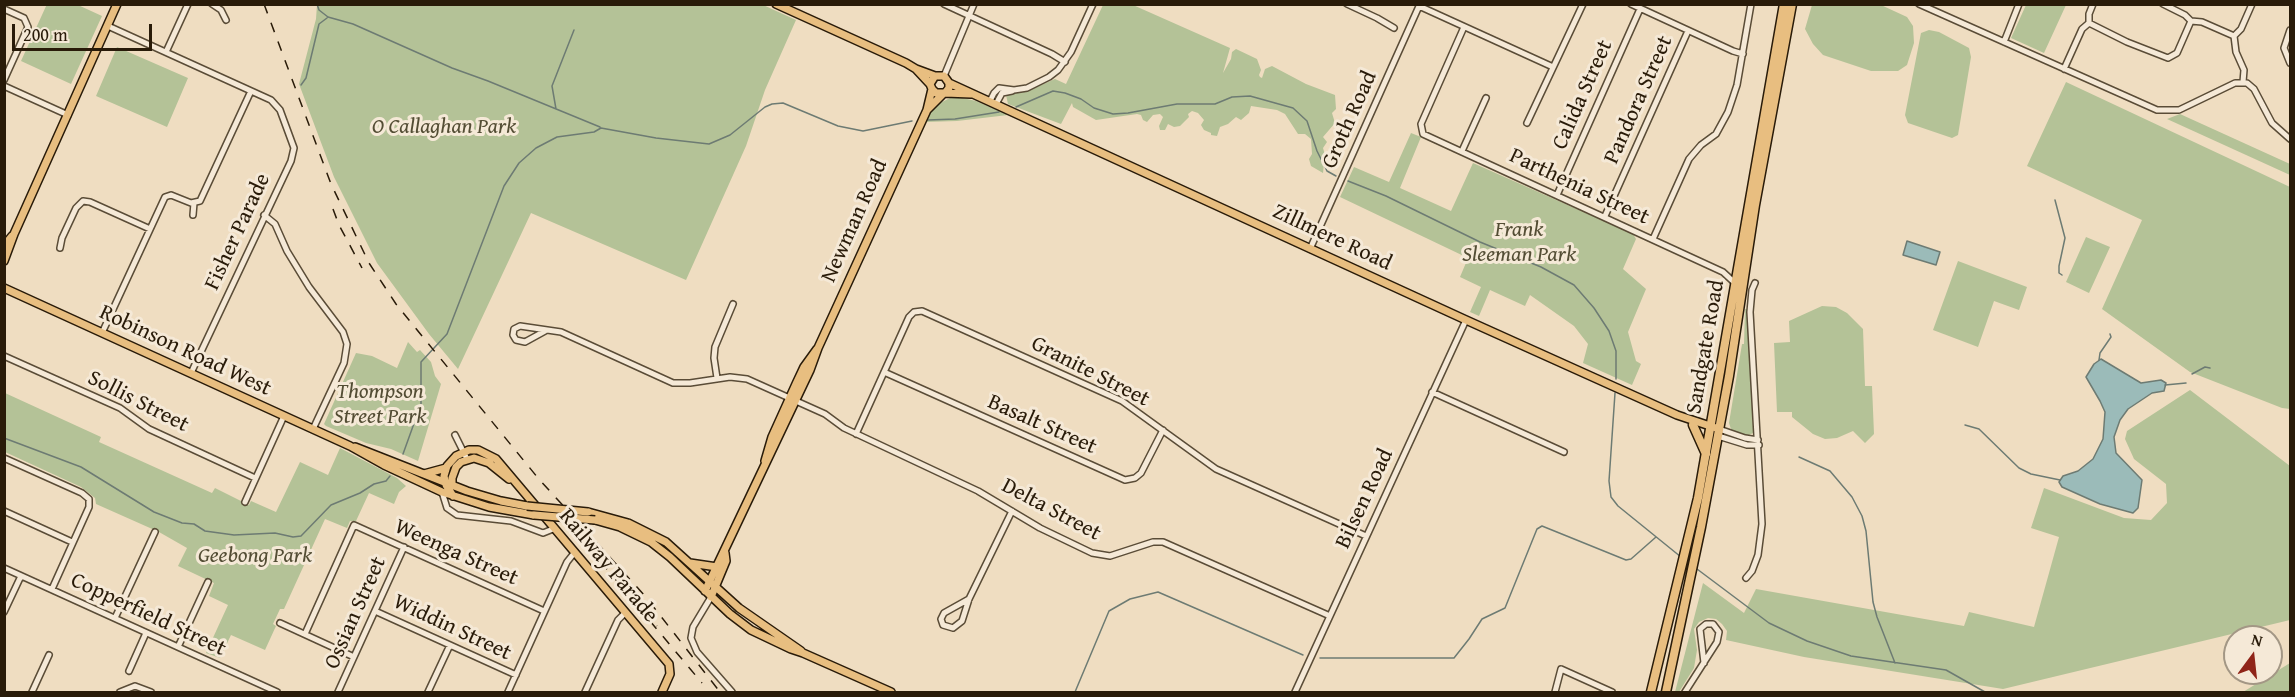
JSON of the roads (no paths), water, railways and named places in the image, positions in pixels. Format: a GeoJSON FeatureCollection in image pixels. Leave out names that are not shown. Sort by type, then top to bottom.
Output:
{"type":"FeatureCollection","features":[{"type":"Feature","properties":{"kind":"highway","name":"Sandgate Road"},"geometry":{"type":"LineString","coordinates":[[1666,693],[1690,576],[1691,551],[1706,454],[1714,431],[1736,284],[1784,4]]}},
{"type":"Feature","properties":{"kind":"highway","name":"Sandgate Road"},"geometry":{"type":"LineString","coordinates":[[1651,693],[1683,567],[1691,551],[1792,4]]}},
{"type":"Feature","properties":{"kind":"highway"},"geometry":{"type":"LineString","coordinates":[[1692,425],[1706,454]]}},
{"type":"Feature","properties":{"kind":"main road"},"geometry":{"type":"LineString","coordinates":[[4,261],[117,4]]}},
{"type":"Feature","properties":{"kind":"main road"},"geometry":{"type":"LineString","coordinates":[[776,4],[916,69],[940,76],[949,83],[949,88],[944,93],[936,93],[916,69]]}},
{"type":"Feature","properties":{"kind":"main road"},"geometry":{"type":"LineString","coordinates":[[931,87],[940,76]]}},
{"type":"Feature","properties":{"kind":"main road","name":"Zillmere Road"},"geometry":{"type":"LineString","coordinates":[[949,83],[1714,431]]}},
{"type":"Feature","properties":{"kind":"main road","name":"Newman Road"},"geometry":{"type":"LineString","coordinates":[[713,584],[717,567],[764,466],[772,436],[793,400],[804,367],[818,348],[927,110],[931,87]]}},
{"type":"Feature","properties":{"kind":"main road","name":"Zillmere Road"},"geometry":{"type":"LineString","coordinates":[[944,93],[971,94]]}},
{"type":"Feature","properties":{"kind":"main road","name":"Newman Road"},"geometry":{"type":"LineString","coordinates":[[927,110],[944,93]]}},
{"type":"Feature","properties":{"kind":"main road"},"geometry":{"type":"LineString","coordinates":[[4,246],[14,234]]}},
{"type":"Feature","properties":{"kind":"main road","name":"Robinson Road West"},"geometry":{"type":"LineString","coordinates":[[4,288],[350,446],[442,492],[489,507],[534,515],[595,520],[620,526],[651,542],[670,557],[708,594],[751,630],[791,649],[803,652]]}},
{"type":"Feature","properties":{"kind":"main road","name":"Zillmere Road"},"geometry":{"type":"LineString","coordinates":[[1677,415],[1692,425],[1714,431]]}},
{"type":"Feature","properties":{"kind":"main road","name":"Robinson Road West"},"geometry":{"type":"LineString","coordinates":[[350,446],[372,452],[487,498],[527,506],[588,512],[617,519],[646,531],[666,542],[749,616],[803,652]]}},
{"type":"Feature","properties":{"kind":"main road","name":"Railway Parade"},"geometry":{"type":"LineString","coordinates":[[465,456],[478,450],[489,454],[502,466],[669,664],[670,669],[662,693]]}},
{"type":"Feature","properties":{"kind":"main road"},"geometry":{"type":"LineString","coordinates":[[424,474],[446,468],[453,458],[465,456]]}},
{"type":"Feature","properties":{"kind":"main road"},"geometry":{"type":"LineString","coordinates":[[448,484],[454,470],[465,456]]}},
{"type":"Feature","properties":{"kind":"main road"},"geometry":{"type":"LineString","coordinates":[[446,468],[448,484],[453,496]]}},
{"type":"Feature","properties":{"kind":"main road","name":"Newman Road"},"geometry":{"type":"LineString","coordinates":[[708,594],[726,561],[725,553]]}},
{"type":"Feature","properties":{"kind":"main road"},"geometry":{"type":"LineString","coordinates":[[690,563],[717,567]]}},
{"type":"Feature","properties":{"kind":"main road"},"geometry":{"type":"LineString","coordinates":[[803,652],[890,692]]}},
{"type":"Feature","properties":{"kind":"street"},"geometry":{"type":"LineString","coordinates":[[166,52],[188,4]]}},
{"type":"Feature","properties":{"kind":"street"},"geometry":{"type":"LineString","coordinates":[[212,4],[221,10],[226,20]]}},
{"type":"Feature","properties":{"kind":"street"},"geometry":{"type":"LineString","coordinates":[[944,4],[1065,62]]}},
{"type":"Feature","properties":{"kind":"street"},"geometry":{"type":"LineString","coordinates":[[940,76],[974,4]]}},
{"type":"Feature","properties":{"kind":"street"},"geometry":{"type":"LineString","coordinates":[[993,103],[996,90],[999,88],[1014,90],[1027,88],[1049,77],[1065,62],[1093,4]]}},
{"type":"Feature","properties":{"kind":"street"},"geometry":{"type":"LineString","coordinates":[[1347,4],[1394,28]]}},
{"type":"Feature","properties":{"kind":"street"},"geometry":{"type":"LineString","coordinates":[[1527,123],[1583,4]]}},
{"type":"Feature","properties":{"kind":"street"},"geometry":{"type":"LineString","coordinates":[[1630,4],[1743,54]]}},
{"type":"Feature","properties":{"kind":"street"},"geometry":{"type":"LineString","coordinates":[[1653,239],[1689,159],[1701,145],[1716,134],[1723,122],[1737,85],[1751,4]]}},
{"type":"Feature","properties":{"kind":"street"},"geometry":{"type":"LineString","coordinates":[[1919,4],[2153,109],[2170,111],[2186,107],[2235,83],[2243,82],[2254,89],[2272,123],[2290,139]]}},
{"type":"Feature","properties":{"kind":"street"},"geometry":{"type":"LineString","coordinates":[[2004,42],[2019,4]]}},
{"type":"Feature","properties":{"kind":"street"},"geometry":{"type":"LineString","coordinates":[[2064,69],[2081,32],[2089,23],[2089,14],[2093,4]]}},
{"type":"Feature","properties":{"kind":"street"},"geometry":{"type":"LineString","coordinates":[[2163,4],[2184,14],[2191,21],[2202,22],[2234,36]]}},
{"type":"Feature","properties":{"kind":"street"},"geometry":{"type":"LineString","coordinates":[[2234,36],[2241,29],[2252,4]]}},
{"type":"Feature","properties":{"kind":"street"},"geometry":{"type":"LineString","coordinates":[[1420,5],[1553,67]]}},
{"type":"Feature","properties":{"kind":"street","name":"Groth Road"},"geometry":{"type":"LineString","coordinates":[[1310,249],[1420,5]]}},
{"type":"Feature","properties":{"kind":"street"},"geometry":{"type":"LineString","coordinates":[[4,9],[24,18],[28,27],[4,80]]}},
{"type":"Feature","properties":{"kind":"street","name":"Calida Street"},"geometry":{"type":"LineString","coordinates":[[1557,195],[1640,9]]}},
{"type":"Feature","properties":{"kind":"street"},"geometry":{"type":"LineString","coordinates":[[2089,23],[2127,42],[2169,58],[2176,53],[2191,21]]}},
{"type":"Feature","properties":{"kind":"street"},"geometry":{"type":"LineString","coordinates":[[108,26],[251,91],[202,198],[194,203]]}},
{"type":"Feature","properties":{"kind":"street","name":"Parthenia Street"},"geometry":{"type":"LineString","coordinates":[[1464,27],[1421,124],[1421,131],[1723,272],[1736,284]]}},
{"type":"Feature","properties":{"kind":"street"},"geometry":{"type":"LineString","coordinates":[[2290,30],[2284,48],[2290,63]]}},
{"type":"Feature","properties":{"kind":"street","name":"Pandora Street"},"geometry":{"type":"LineString","coordinates":[[1605,216],[1688,31]]}},
{"type":"Feature","properties":{"kind":"street"},"geometry":{"type":"LineString","coordinates":[[2234,36],[2236,52],[2244,70],[2243,82]]}},
{"type":"Feature","properties":{"kind":"street"},"geometry":{"type":"LineString","coordinates":[[4,86],[68,115]]}},
{"type":"Feature","properties":{"kind":"street","name":"Fisher Parade"},"geometry":{"type":"LineString","coordinates":[[191,373],[294,152],[276,104],[251,91]]}},
{"type":"Feature","properties":{"kind":"street"},"geometry":{"type":"LineString","coordinates":[[1462,151],[1486,98]]}},
{"type":"Feature","properties":{"kind":"street"},"geometry":{"type":"LineString","coordinates":[[102,333],[166,196],[174,195],[194,203]]}},
{"type":"Feature","properties":{"kind":"street"},"geometry":{"type":"LineString","coordinates":[[60,248],[75,208],[83,201],[150,229]]}},
{"type":"Feature","properties":{"kind":"street"},"geometry":{"type":"LineString","coordinates":[[193,215],[194,203]]}},
{"type":"Feature","properties":{"kind":"street"},"geometry":{"type":"LineString","coordinates":[[264,215],[275,224],[287,251],[304,279],[343,332],[347,344],[344,363],[313,429]]}},
{"type":"Feature","properties":{"kind":"street"},"geometry":{"type":"LineString","coordinates":[[1723,272],[1739,267]]}},
{"type":"Feature","properties":{"kind":"street","name":"Sandgate Road"},"geometry":{"type":"LineString","coordinates":[[1746,578],[1755,565],[1762,534],[1750,312],[1752,290],[1755,284]]}},
{"type":"Feature","properties":{"kind":"street"},"geometry":{"type":"LineString","coordinates":[[717,378],[715,346],[733,304]]}},
{"type":"Feature","properties":{"kind":"street","name":"Granite Street"},"geometry":{"type":"LineString","coordinates":[[856,434],[911,315],[922,311],[1122,401],[1216,469],[1366,536]]}},
{"type":"Feature","properties":{"kind":"street","name":"Bilsen Road"},"geometry":{"type":"LineString","coordinates":[[1295,693],[1466,320]]}},
{"type":"Feature","properties":{"kind":"street","name":"Delta Street"},"geometry":{"type":"LineString","coordinates":[[545,331],[525,342],[516,340],[513,335],[514,329],[518,326],[561,333],[668,381],[690,383],[717,378],[743,378],[827,416],[856,434],[978,490],[1047,532],[1100,555],[1110,556],[1156,541],[1166,543],[1330,616]]}},
{"type":"Feature","properties":{"kind":"street","name":"Sollis Street"},"geometry":{"type":"LineString","coordinates":[[4,356],[120,408],[144,427],[255,478]]}},
{"type":"Feature","properties":{"kind":"street","name":"Basalt Street"},"geometry":{"type":"LineString","coordinates":[[884,372],[1125,480],[1135,478],[1141,473],[1163,430]]}},
{"type":"Feature","properties":{"kind":"street"},"geometry":{"type":"LineString","coordinates":[[1432,392],[1563,452]]}},
{"type":"Feature","properties":{"kind":"street"},"geometry":{"type":"LineString","coordinates":[[245,502],[284,416]]}},
{"type":"Feature","properties":{"kind":"street","name":"Zillmere Road"},"geometry":{"type":"LineString","coordinates":[[1714,431],[1747,446],[1758,443]]}},
{"type":"Feature","properties":{"kind":"street"},"geometry":{"type":"LineString","coordinates":[[455,435],[465,456]]}},
{"type":"Feature","properties":{"kind":"street"},"geometry":{"type":"LineString","coordinates":[[4,458],[82,493],[89,500],[52,589]]}},
{"type":"Feature","properties":{"kind":"street","name":"Robinson Road West"},"geometry":{"type":"LineString","coordinates":[[442,492],[447,508],[458,515],[507,520],[527,525],[543,533],[553,529]]}},
{"type":"Feature","properties":{"kind":"street"},"geometry":{"type":"LineString","coordinates":[[4,511],[72,542]]}},
{"type":"Feature","properties":{"kind":"street"},"geometry":{"type":"LineString","coordinates":[[969,599],[944,613],[941,619],[944,625],[953,628],[960,624],[969,599],[1012,511]]}},
{"type":"Feature","properties":{"kind":"street","name":"Weenga Street"},"geometry":{"type":"LineString","coordinates":[[304,634],[354,525],[544,611]]}},
{"type":"Feature","properties":{"kind":"street"},"geometry":{"type":"LineString","coordinates":[[115,618],[155,532]]}},
{"type":"Feature","properties":{"kind":"street","name":"Ossian Street"},"geometry":{"type":"LineString","coordinates":[[338,693],[404,548]]}},
{"type":"Feature","properties":{"kind":"street"},"geometry":{"type":"LineString","coordinates":[[508,693],[567,562],[575,552]]}},
{"type":"Feature","properties":{"kind":"street","name":"Copperfield Street"},"geometry":{"type":"LineString","coordinates":[[4,568],[277,693]]}},
{"type":"Feature","properties":{"kind":"street"},"geometry":{"type":"LineString","coordinates":[[4,612],[21,576]]}},
{"type":"Feature","properties":{"kind":"street"},"geometry":{"type":"LineString","coordinates":[[178,648],[208,582]]}},
{"type":"Feature","properties":{"kind":"street","name":"Newman Road"},"geometry":{"type":"LineString","coordinates":[[708,594],[693,627],[691,638],[697,652],[732,693]]}},
{"type":"Feature","properties":{"kind":"street","name":"Widdin Street"},"geometry":{"type":"LineString","coordinates":[[375,611],[516,675]]}},
{"type":"Feature","properties":{"kind":"street"},"geometry":{"type":"LineString","coordinates":[[585,693],[618,620],[625,613]]}},
{"type":"Feature","properties":{"kind":"street"},"geometry":{"type":"LineString","coordinates":[[280,623],[354,657]]}},
{"type":"Feature","properties":{"kind":"street"},"geometry":{"type":"LineString","coordinates":[[1685,693],[1704,663],[1719,636],[1718,628],[1713,624],[1706,624],[1700,629],[1704,663]]}},
{"type":"Feature","properties":{"kind":"street"},"geometry":{"type":"LineString","coordinates":[[129,671],[146,633]]}},
{"type":"Feature","properties":{"kind":"street"},"geometry":{"type":"LineString","coordinates":[[428,693],[450,645]]}},
{"type":"Feature","properties":{"kind":"street"},"geometry":{"type":"LineString","coordinates":[[32,693],[49,656]]}},
{"type":"Feature","properties":{"kind":"street"},"geometry":{"type":"LineString","coordinates":[[1555,693],[1561,669],[1612,693]]}},
{"type":"Feature","properties":{"kind":"street"},"geometry":{"type":"LineString","coordinates":[[120,693],[135,686],[151,693]]}},
{"type":"Feature","properties":{"kind":"street"},"geometry":{"type":"LineString","coordinates":[[260,693],[265,687]]}},
{"type":"Feature","properties":{"kind":"water"},"geometry":{"type":"Polygon","coordinates":[[[1907,241],[1940,252],[1936,265],[1903,255],[1907,241]]]}},
{"type":"Feature","properties":{"kind":"water"},"geometry":{"type":"Polygon","coordinates":[[[2101,359],[2141,383],[2161,380],[2166,383],[2164,391],[2152,393],[2128,409],[2120,420],[2114,437],[2116,453],[2142,480],[2138,508],[2133,513],[2100,504],[2062,487],[2059,482],[2063,476],[2078,471],[2093,459],[2103,439],[2105,412],[2086,377],[2094,364],[2101,359]]]}},
{"type":"Feature","properties":{"kind":"waterway"},"geometry":{"type":"LineString","coordinates":[[317,4],[319,10],[328,17],[353,24],[452,68],[600,127]]}},
{"type":"Feature","properties":{"kind":"waterway"},"geometry":{"type":"LineString","coordinates":[[301,85],[306,78],[319,24],[327,18]]}},
{"type":"Feature","properties":{"kind":"waterway"},"geometry":{"type":"LineString","coordinates":[[556,109],[552,86],[574,30]]}},
{"type":"Feature","properties":{"kind":"waterway"},"geometry":{"type":"LineString","coordinates":[[1016,107],[1053,91],[1081,99],[1094,108],[1113,114],[1177,104],[1215,104],[1232,97],[1250,96],[1293,108],[1307,121],[1317,151],[1327,171],[1336,176]]}},
{"type":"Feature","properties":{"kind":"waterway"},"geometry":{"type":"LineString","coordinates":[[403,454],[421,404],[421,362],[447,334],[504,186],[519,163],[536,148],[557,137],[594,132],[601,128],[656,138],[709,144],[730,135],[765,107],[783,103],[838,126],[863,131],[912,121]]}},
{"type":"Feature","properties":{"kind":"waterway"},"geometry":{"type":"LineString","coordinates":[[928,120],[955,119],[999,112]]}},
{"type":"Feature","properties":{"kind":"waterway"},"geometry":{"type":"LineString","coordinates":[[1348,181],[1386,196],[1480,242],[1541,267],[1574,285],[1594,308],[1609,331],[1616,351],[1616,379]]}},
{"type":"Feature","properties":{"kind":"waterway"},"geometry":{"type":"LineString","coordinates":[[2055,200],[2065,238],[2059,266],[2059,273],[2062,275]]}},
{"type":"Feature","properties":{"kind":"waterway"},"geometry":{"type":"LineString","coordinates":[[2099,360],[2100,353],[2111,337],[2110,334]]}},
{"type":"Feature","properties":{"kind":"waterway"},"geometry":{"type":"LineString","coordinates":[[2192,374],[2205,367],[2210,368]]}},
{"type":"Feature","properties":{"kind":"waterway"},"geometry":{"type":"LineString","coordinates":[[2165,385],[2186,383]]}},
{"type":"Feature","properties":{"kind":"waterway"},"geometry":{"type":"LineString","coordinates":[[1615,393],[1609,481],[1611,497],[1618,506],[1681,557]]}},
{"type":"Feature","properties":{"kind":"waterway"},"geometry":{"type":"LineString","coordinates":[[1965,425],[1979,429],[2019,468],[2031,474],[2060,480]]}},
{"type":"Feature","properties":{"kind":"waterway"},"geometry":{"type":"LineString","coordinates":[[4,438],[81,467],[154,512],[182,523],[194,524],[205,531],[234,535],[275,533],[293,537],[301,536],[331,505],[360,493],[374,484],[386,481],[390,476]]}},
{"type":"Feature","properties":{"kind":"waterway"},"geometry":{"type":"LineString","coordinates":[[1799,457],[1830,471],[1852,497],[1862,516],[1866,531],[1873,602],[1895,663]]}},
{"type":"Feature","properties":{"kind":"waterway"},"geometry":{"type":"LineString","coordinates":[[1320,658],[1454,658],[1482,619],[1505,608],[1537,529],[1542,526],[1626,560],[1631,559],[1656,537]]}},
{"type":"Feature","properties":{"kind":"waterway"},"geometry":{"type":"LineString","coordinates":[[1697,569],[1769,623],[1807,641],[1851,656],[1946,670],[1985,692]]}},
{"type":"Feature","properties":{"kind":"waterway"},"geometry":{"type":"LineString","coordinates":[[1075,692],[1109,611],[1130,599],[1158,592],[1303,655]]}},
{"type":"Feature","properties":{"kind":"railway"},"geometry":{"type":"LineString","coordinates":[[264,4],[331,184],[369,263],[396,304],[538,478],[645,596],[720,692]]}},
{"type":"Feature","properties":{"kind":"railway"},"geometry":{"type":"LineString","coordinates":[[333,209],[362,268]]}},
{"type":"Feature","properties":{"kind":"railway"},"geometry":{"type":"LineString","coordinates":[[575,531],[621,586]]}},
{"type":"Feature","properties":{"kind":"railway"},"geometry":{"type":"LineString","coordinates":[[619,579],[657,626]]}},
{"type":"Feature","properties":{"kind":"railway"},"geometry":{"type":"LineString","coordinates":[[650,621],[702,683]]}},
{"type":"Feature","properties":{"kind":"park label","name":"O Callaghan Park"},"geometry":{"type":"Point","coordinates":[444,127]}},
{"type":"Feature","properties":{"kind":"park label","name":"Frank Sleeman Park"},"geometry":{"type":"Point","coordinates":[1519,242]}},
{"type":"Feature","properties":{"kind":"park label","name":"Thompson Street Park"},"geometry":{"type":"Point","coordinates":[380,404]}},
{"type":"Feature","properties":{"kind":"park label","name":"Geebong Park"},"geometry":{"type":"Point","coordinates":[255,556]}}]}
